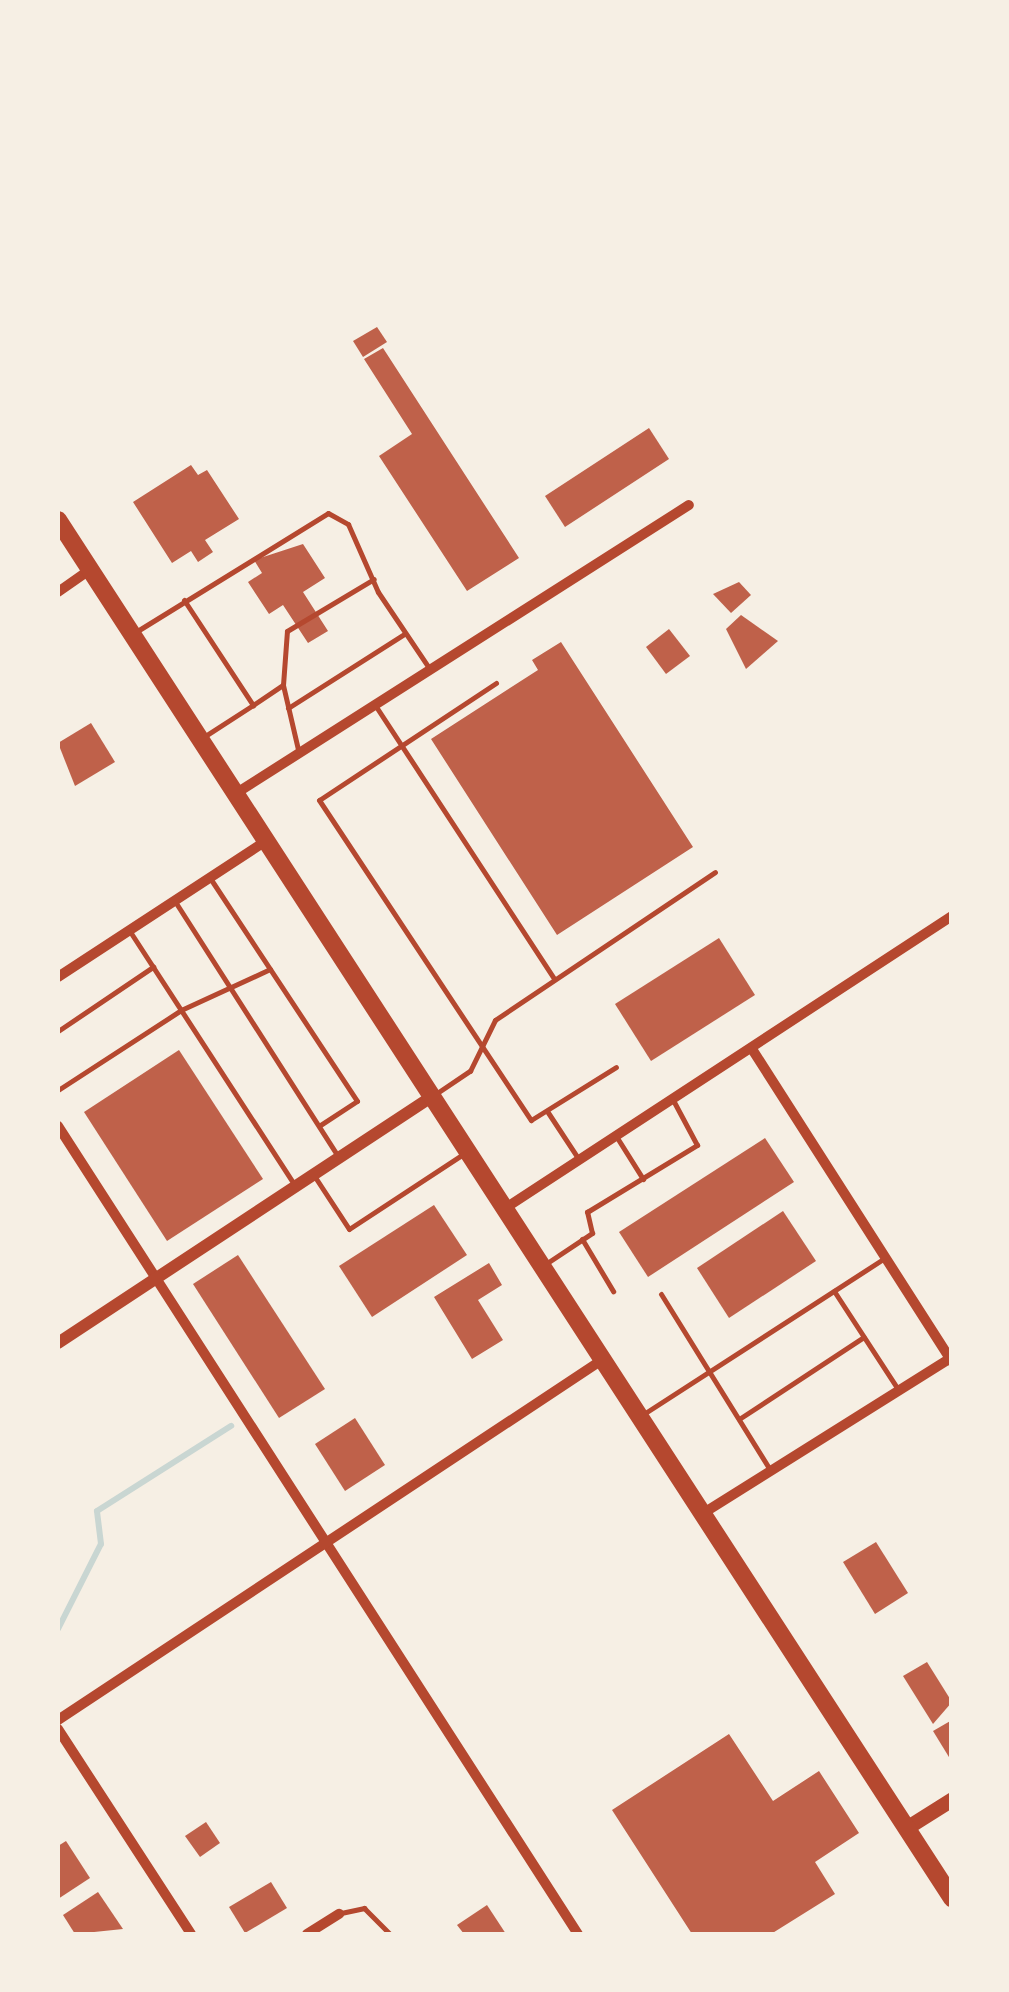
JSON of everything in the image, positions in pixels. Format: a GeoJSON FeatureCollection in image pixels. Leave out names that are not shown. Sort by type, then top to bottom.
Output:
{"type":"FeatureCollection","features":[{"type":"Feature","properties":{"kind":"main road"},"geometry":{"type":"LineString","coordinates":[[58,520],[952,1898]]}},
{"type":"Feature","properties":{"kind":"main road"},"geometry":{"type":"LineString","coordinates":[[906,1828],[952,1800]]}},
{"type":"Feature","properties":{"kind":"street"},"geometry":{"type":"LineString","coordinates":[[236,794],[689,505]]}},
{"type":"Feature","properties":{"kind":"street"},"geometry":{"type":"LineString","coordinates":[[58,592],[90,570]]}},
{"type":"Feature","properties":{"kind":"street"},"geometry":{"type":"LineString","coordinates":[[58,977],[266,841]]}},
{"type":"Feature","properties":{"kind":"street"},"geometry":{"type":"LineString","coordinates":[[504,1208],[952,916]]}},
{"type":"Feature","properties":{"kind":"street"},"geometry":{"type":"LineString","coordinates":[[702,1514],[951,1359],[752,1048]]}},
{"type":"Feature","properties":{"kind":"street"},"geometry":{"type":"LineString","coordinates":[[58,1343],[432,1096]]}},
{"type":"Feature","properties":{"kind":"street"},"geometry":{"type":"LineString","coordinates":[[58,1126],[330,1540],[578,1934]]}},
{"type":"Feature","properties":{"kind":"street"},"geometry":{"type":"LineString","coordinates":[[58,1720],[602,1360]]}},
{"type":"Feature","properties":{"kind":"street"},"geometry":{"type":"LineString","coordinates":[[58,1729],[190,1934]]}},
{"type":"Feature","properties":{"kind":"street"},"geometry":{"type":"LineString","coordinates":[[307,1934],[339,1914]]}},
{"type":"Feature","properties":{"kind":"lane"},"geometry":{"type":"LineString","coordinates":[[132,634],[318,513],[348,524],[374,580],[430,670]]}},
{"type":"Feature","properties":{"kind":"lane"},"geometry":{"type":"LineString","coordinates":[[299,754],[283,685],[287,631],[374,580]]}},
{"type":"Feature","properties":{"kind":"lane"},"geometry":{"type":"LineString","coordinates":[[184,600],[254,704]]}},
{"type":"Feature","properties":{"kind":"lane"},"geometry":{"type":"LineString","coordinates":[[288,708],[405,633]]}},
{"type":"Feature","properties":{"kind":"lane"},"geometry":{"type":"LineString","coordinates":[[496,684],[319,800],[531,1120],[616,1067]]}},
{"type":"Feature","properties":{"kind":"lane"},"geometry":{"type":"LineString","coordinates":[[200,739],[283,685]]}},
{"type":"Feature","properties":{"kind":"lane"},"geometry":{"type":"LineString","coordinates":[[375,705],[554,980]]}},
{"type":"Feature","properties":{"kind":"lane"},"geometry":{"type":"LineString","coordinates":[[432,1096],[483,1050],[495,1020],[715,872]]}},
{"type":"Feature","properties":{"kind":"lane"},"geometry":{"type":"LineString","coordinates":[[210,877],[357,1101],[319,1126]]}},
{"type":"Feature","properties":{"kind":"lane"},"geometry":{"type":"LineString","coordinates":[[174,900],[339,1158]]}},
{"type":"Feature","properties":{"kind":"lane"},"geometry":{"type":"LineString","coordinates":[[129,930],[296,1186]]}},
{"type":"Feature","properties":{"kind":"lane"},"geometry":{"type":"LineString","coordinates":[[58,1031],[153,967]]}},
{"type":"Feature","properties":{"kind":"lane"},"geometry":{"type":"LineString","coordinates":[[58,1090],[181,1010],[233,992],[270,970]]}},
{"type":"Feature","properties":{"kind":"lane"},"geometry":{"type":"LineString","coordinates":[[542,1267],[592,1232],[588,1212],[697,1145],[672,1099]]}},
{"type":"Feature","properties":{"kind":"lane"},"geometry":{"type":"LineString","coordinates":[[547,1111],[579,1160]]}},
{"type":"Feature","properties":{"kind":"lane"},"geometry":{"type":"LineString","coordinates":[[616,1136],[643,1179]]}},
{"type":"Feature","properties":{"kind":"lane"},"geometry":{"type":"LineString","coordinates":[[314,1174],[349,1230],[467,1151]]}},
{"type":"Feature","properties":{"kind":"lane"},"geometry":{"type":"LineString","coordinates":[[582,1240],[613,1291]]}},
{"type":"Feature","properties":{"kind":"lane"},"geometry":{"type":"LineString","coordinates":[[639,1417],[887,1257]]}},
{"type":"Feature","properties":{"kind":"lane"},"geometry":{"type":"LineString","coordinates":[[834,1291],[899,1390]]}},
{"type":"Feature","properties":{"kind":"lane"},"geometry":{"type":"LineString","coordinates":[[661,1294],[771,1471]]}},
{"type":"Feature","properties":{"kind":"lane"},"geometry":{"type":"LineString","coordinates":[[739,1419],[864,1338]]}},
{"type":"Feature","properties":{"kind":"lane"},"geometry":{"type":"LineString","coordinates":[[339,1914],[364,1908],[390,1934]]}},
{"type":"Feature","properties":{"kind":"building"},"geometry":{"type":"Polygon","coordinates":[[[377,327],[387,342],[363,357],[353,341],[377,327]]]}},
{"type":"Feature","properties":{"kind":"building"},"geometry":{"type":"Polygon","coordinates":[[[383,348],[519,558],[467,591],[379,456],[412,434],[364,359],[383,348]]]}},
{"type":"Feature","properties":{"kind":"building"},"geometry":{"type":"Polygon","coordinates":[[[649,428],[669,459],[565,527],[545,496],[649,428]]]}},
{"type":"Feature","properties":{"kind":"building"},"geometry":{"type":"Polygon","coordinates":[[[191,465],[198,475],[207,470],[239,519],[205,540],[213,552],[198,562],[191,551],[172,563],[133,502],[191,465]]]}},
{"type":"Feature","properties":{"kind":"building"},"geometry":{"type":"Polygon","coordinates":[[[303,544],[325,578],[303,592],[328,631],[308,643],[283,605],[269,614],[248,582],[262,573],[254,560],[303,544]]]}},
{"type":"Feature","properties":{"kind":"building"},"geometry":{"type":"Polygon","coordinates":[[[739,582],[751,595],[731,613],[713,594],[739,582]]]}},
{"type":"Feature","properties":{"kind":"building"},"geometry":{"type":"Polygon","coordinates":[[[741,615],[778,641],[746,669],[726,629],[741,615]]]}},
{"type":"Feature","properties":{"kind":"building"},"geometry":{"type":"Polygon","coordinates":[[[669,629],[690,656],[666,674],[646,647],[669,629]]]}},
{"type":"Feature","properties":{"kind":"building"},"geometry":{"type":"Polygon","coordinates":[[[561,642],[693,847],[557,935],[431,739],[538,670],[532,660],[561,642]]]}},
{"type":"Feature","properties":{"kind":"building"},"geometry":{"type":"Polygon","coordinates":[[[91,723],[115,762],[75,786],[58,743],[91,723]]]}},
{"type":"Feature","properties":{"kind":"building"},"geometry":{"type":"Polygon","coordinates":[[[719,938],[755,995],[651,1061],[615,1004],[719,938]]]}},
{"type":"Feature","properties":{"kind":"building"},"geometry":{"type":"Polygon","coordinates":[[[179,1050],[263,1179],[167,1241],[84,1112],[179,1050]]]}},
{"type":"Feature","properties":{"kind":"building"},"geometry":{"type":"Polygon","coordinates":[[[765,1138],[794,1182],[648,1277],[619,1232],[765,1138]]]}},
{"type":"Feature","properties":{"kind":"building"},"geometry":{"type":"Polygon","coordinates":[[[434,1205],[467,1255],[372,1317],[339,1266],[434,1205]]]}},
{"type":"Feature","properties":{"kind":"building"},"geometry":{"type":"Polygon","coordinates":[[[783,1211],[816,1261],[729,1318],[697,1268],[783,1211]]]}},
{"type":"Feature","properties":{"kind":"building"},"geometry":{"type":"Polygon","coordinates":[[[238,1255],[325,1389],[279,1418],[193,1284],[238,1255]]]}},
{"type":"Feature","properties":{"kind":"building"},"geometry":{"type":"Polygon","coordinates":[[[489,1263],[502,1285],[478,1300],[503,1340],[472,1359],[434,1297],[489,1263]]]}},
{"type":"Feature","properties":{"kind":"building"},"geometry":{"type":"Polygon","coordinates":[[[355,1418],[385,1465],[345,1491],[315,1444],[355,1418]]]}},
{"type":"Feature","properties":{"kind":"building"},"geometry":{"type":"Polygon","coordinates":[[[876,1542],[908,1593],[875,1614],[843,1562],[876,1542]]]}},
{"type":"Feature","properties":{"kind":"building"},"geometry":{"type":"Polygon","coordinates":[[[927,1662],[952,1702],[933,1724],[903,1676],[927,1662]]]}},
{"type":"Feature","properties":{"kind":"building"},"geometry":{"type":"Polygon","coordinates":[[[952,1720],[952,1762],[933,1731],[952,1720]]]}},
{"type":"Feature","properties":{"kind":"building"},"geometry":{"type":"Polygon","coordinates":[[[729,1734],[773,1801],[819,1771],[859,1833],[815,1862],[835,1894],[771,1934],[692,1934],[612,1810],[729,1734]]]}},
{"type":"Feature","properties":{"kind":"building"},"geometry":{"type":"Polygon","coordinates":[[[206,1822],[220,1843],[200,1857],[185,1836],[206,1822]]]}},
{"type":"Feature","properties":{"kind":"building"},"geometry":{"type":"Polygon","coordinates":[[[66,1841],[90,1878],[58,1899],[58,1846],[66,1841]]]}},
{"type":"Feature","properties":{"kind":"building"},"geometry":{"type":"Polygon","coordinates":[[[271,1882],[287,1908],[245,1933],[229,1907],[271,1882]]]}},
{"type":"Feature","properties":{"kind":"building"},"geometry":{"type":"Polygon","coordinates":[[[98,1892],[123,1929],[75,1934],[63,1915],[98,1892]]]}},
{"type":"Feature","properties":{"kind":"building"},"geometry":{"type":"Polygon","coordinates":[[[487,1905],[506,1934],[464,1934],[457,1925],[487,1905]]]}},
{"type":"Feature","properties":{"kind":"waterway"},"geometry":{"type":"LineString","coordinates":[[58,1629],[101,1544],[97,1511],[231,1426]]}}]}
